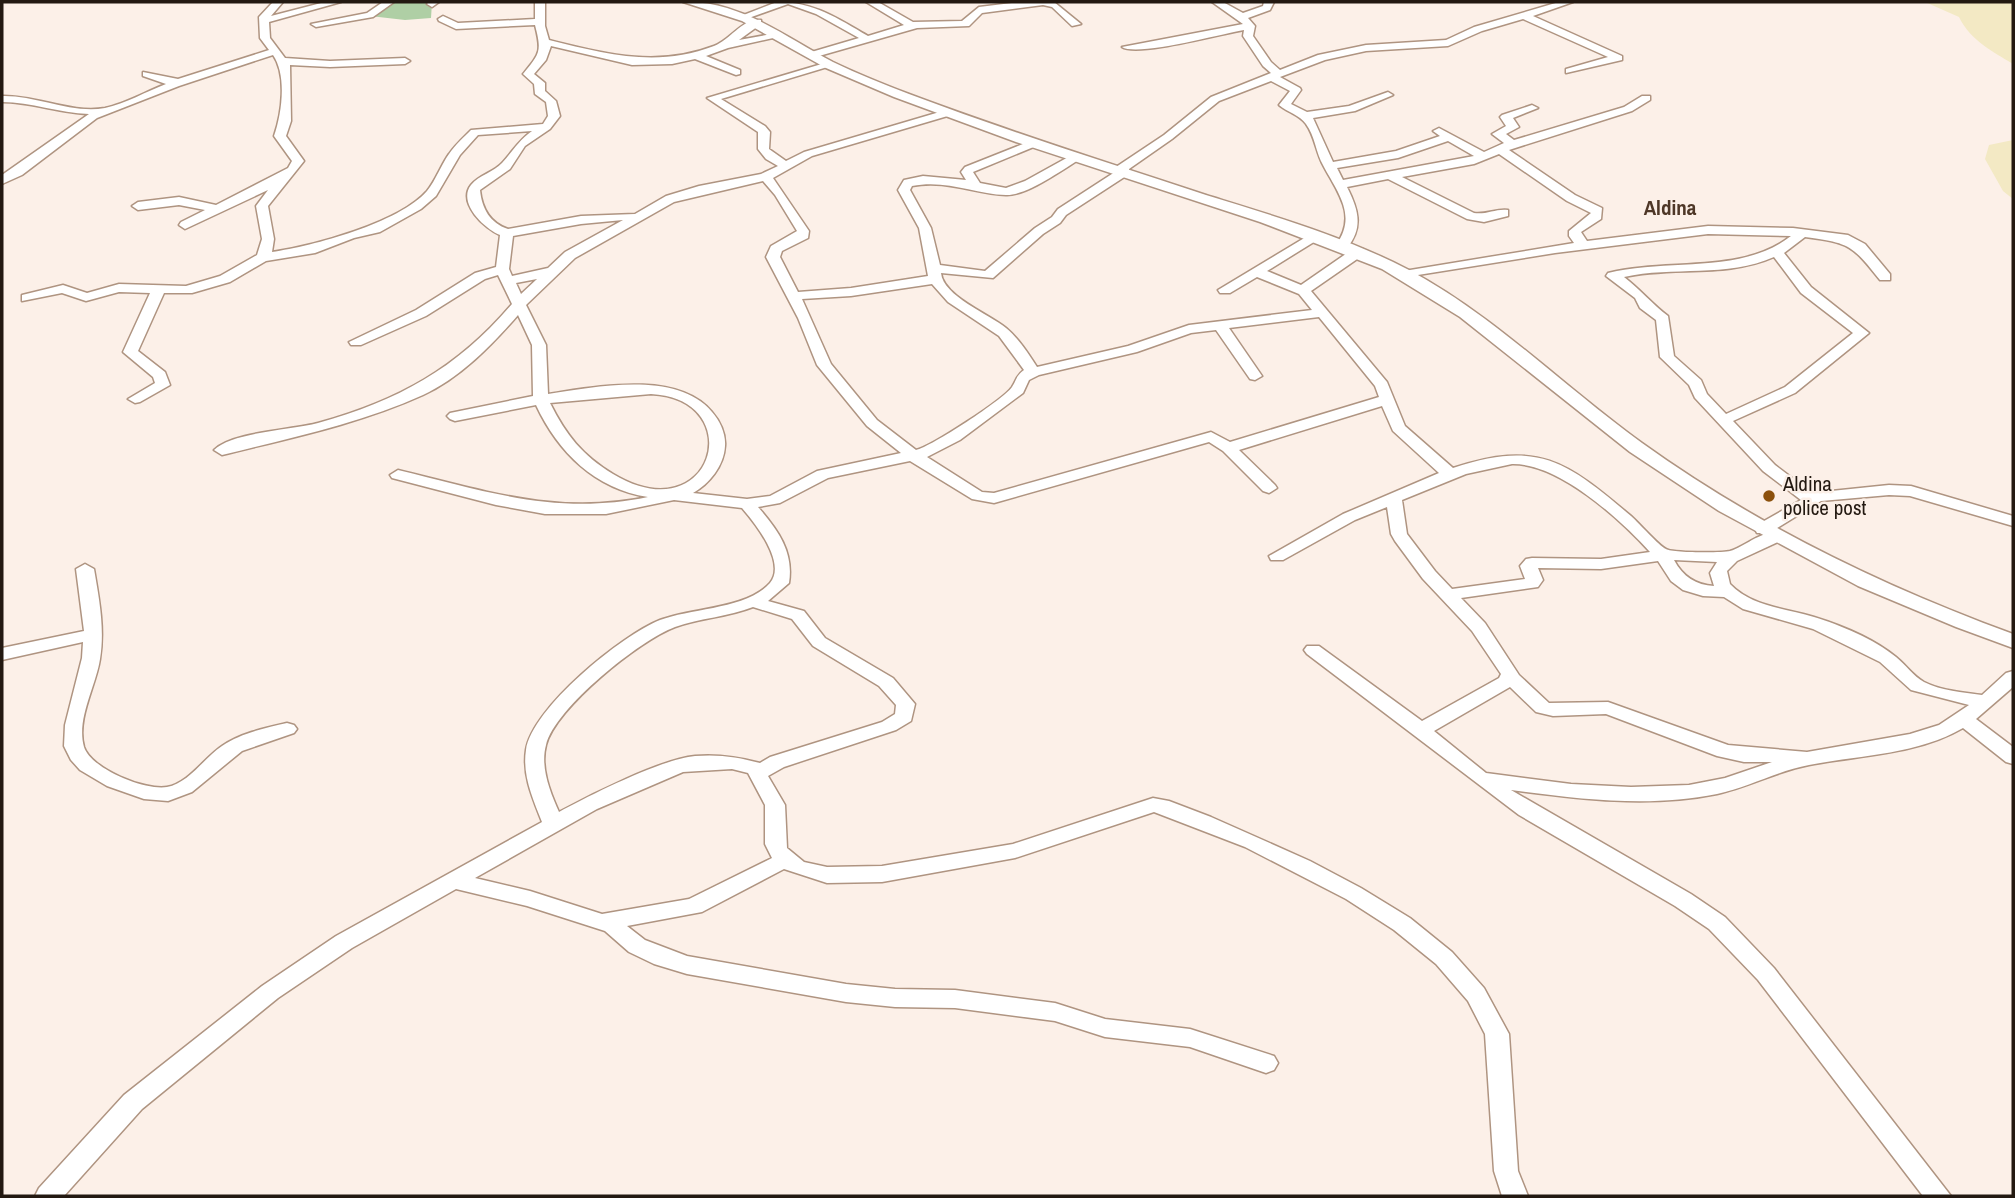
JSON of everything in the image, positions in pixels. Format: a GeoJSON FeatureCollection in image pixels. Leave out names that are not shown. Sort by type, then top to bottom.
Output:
{"type":"FeatureCollection","features":[{"type":"Feature","properties":{"kind":"street"},"geometry":{"type":"LineString","coordinates":[[185,225],[282,178],[293,170],[298,161],[280,136],[285,121],[287,72],[265,38],[265,13],[278,2]]}},
{"type":"Feature","properties":{"kind":"street"},"geometry":{"type":"LineString","coordinates":[[540,2],[539,22],[546,42],[541,60],[528,74],[540,83],[539,92],[551,101],[554,116],[546,127],[521,144],[506,166],[474,190],[475,202],[493,228],[507,233],[581,220],[636,215]]}},
{"type":"Feature","properties":{"kind":"street"},"geometry":{"type":"LineString","coordinates":[[689,2],[720,7],[752,19],[829,65],[947,113],[1032,144],[1122,171],[1350,249],[1404,275],[1497,335],[1641,451],[1768,533],[1923,609],[2013,641]]}},
{"type":"Feature","properties":{"kind":"street"},"geometry":{"type":"LineString","coordinates":[[726,45],[752,19],[786,2]]}},
{"type":"Feature","properties":{"kind":"street"},"geometry":{"type":"LineString","coordinates":[[791,2],[819,12],[869,40]]}},
{"type":"Feature","properties":{"kind":"street"},"geometry":{"type":"LineString","coordinates":[[871,2],[902,21],[916,25]]}},
{"type":"Feature","properties":{"kind":"street"},"geometry":{"type":"LineString","coordinates":[[812,55],[916,25],[965,24],[979,10],[1044,2],[1055,5],[1076,24]]}},
{"type":"Feature","properties":{"kind":"street"},"geometry":{"type":"LineString","coordinates":[[1217,2],[1242,17],[1275,76],[1296,90],[1285,106],[1305,116],[1311,123],[1328,166],[1341,184],[1352,212],[1350,249],[1304,290]]}},
{"type":"Feature","properties":{"kind":"street"},"geometry":{"type":"LineString","coordinates":[[1242,17],[1267,8],[1269,2]]}},
{"type":"Feature","properties":{"kind":"street"},"geometry":{"type":"LineString","coordinates":[[1536,2],[1550,6]]}},
{"type":"Feature","properties":{"kind":"street"},"geometry":{"type":"LineString","coordinates":[[792,296],[851,292],[934,273],[988,275],[1039,231],[1056,220],[1062,212],[1168,137],[1206,104],[1326,56],[1356,49],[1448,43],[1478,29],[1568,2]]}},
{"type":"Feature","properties":{"kind":"street"},"geometry":{"type":"LineString","coordinates":[[265,20],[341,3],[385,5]]}},
{"type":"Feature","properties":{"kind":"street"},"geometry":{"type":"LineString","coordinates":[[316,24],[370,15],[385,5]]}},
{"type":"Feature","properties":{"kind":"street"},"geometry":{"type":"LineString","coordinates":[[1526,16],[1618,58],[1570,71]]}},
{"type":"Feature","properties":{"kind":"street"},"geometry":{"type":"LineString","coordinates":[[443,19],[456,26],[539,22]]}},
{"type":"Feature","properties":{"kind":"street"},"geometry":{"type":"LineString","coordinates":[[1127,47],[1152,46],[1212,32],[1249,30]]}},
{"type":"Feature","properties":{"kind":"street"},"geometry":{"type":"LineString","coordinates":[[546,42],[621,61],[668,63],[726,45],[777,36]]}},
{"type":"Feature","properties":{"kind":"street"},"geometry":{"type":"LineString","coordinates":[[2,180],[18,172],[80,123],[102,111],[181,82],[279,56],[331,64],[405,61]]}},
{"type":"Feature","properties":{"kind":"street"},"geometry":{"type":"LineString","coordinates":[[696,56],[736,72]]}},
{"type":"Feature","properties":{"kind":"street"},"geometry":{"type":"LineString","coordinates":[[379,74],[381,61]]}},
{"type":"Feature","properties":{"kind":"street"},"geometry":{"type":"LineString","coordinates":[[786,164],[772,158],[761,148],[764,132],[761,128],[712,98],[829,65]]}},
{"type":"Feature","properties":{"kind":"street"},"geometry":{"type":"LineString","coordinates":[[147,74],[156,79],[181,82]]}},
{"type":"Feature","properties":{"kind":"street"},"geometry":{"type":"LineString","coordinates":[[1305,116],[1352,109],[1388,95]]}},
{"type":"Feature","properties":{"kind":"street"},"geometry":{"type":"LineString","coordinates":[[1341,184],[1485,157],[1512,144],[1629,109],[1646,98]]}},
{"type":"Feature","properties":{"kind":"street"},"geometry":{"type":"LineString","coordinates":[[2,99],[16,99],[68,110],[102,111]]}},
{"type":"Feature","properties":{"kind":"street"},"geometry":{"type":"LineString","coordinates":[[2,109],[38,104]]}},
{"type":"Feature","properties":{"kind":"street"},"geometry":{"type":"LineString","coordinates":[[1512,144],[1497,134],[1513,127],[1506,117],[1532,108]]}},
{"type":"Feature","properties":{"kind":"street"},"geometry":{"type":"LineString","coordinates":[[222,450],[242,443],[322,427],[397,402],[419,391],[442,377],[491,338],[550,272],[570,255],[636,215],[676,197],[765,177],[808,154],[947,113]]}},
{"type":"Feature","properties":{"kind":"street"},"geometry":{"type":"LineString","coordinates":[[27,298],[63,289],[86,298],[119,288],[201,287],[225,279],[262,258],[310,250],[350,235],[376,229],[417,206],[432,193],[455,153],[475,132],[546,127]]}},
{"type":"Feature","properties":{"kind":"street"},"geometry":{"type":"LineString","coordinates":[[1436,130],[1485,157]]}},
{"type":"Feature","properties":{"kind":"street"},"geometry":{"type":"LineString","coordinates":[[1328,166],[1398,154],[1449,137]]}},
{"type":"Feature","properties":{"kind":"street"},"geometry":{"type":"LineString","coordinates":[[975,184],[967,172],[969,170],[1032,144]]}},
{"type":"Feature","properties":{"kind":"street"},"geometry":{"type":"LineString","coordinates":[[1499,149],[1525,164],[1564,194],[1598,211],[1597,216],[1575,231],[1575,236],[1584,245]]}},
{"type":"Feature","properties":{"kind":"street"},"geometry":{"type":"LineString","coordinates":[[1033,373],[1015,344],[990,322],[951,300],[934,273],[925,228],[906,196],[906,186],[911,182],[923,180],[975,184],[998,191],[1011,191],[1030,184],[1076,157]]}},
{"type":"Feature","properties":{"kind":"street"},"geometry":{"type":"LineString","coordinates":[[1391,176],[1472,216],[1484,218],[1504,213]]}},
{"type":"Feature","properties":{"kind":"street"},"geometry":{"type":"LineString","coordinates":[[765,177],[779,188],[789,212],[803,231],[803,235],[776,248],[773,254],[805,318],[824,365],[872,423],[914,456],[978,496],[989,498],[1024,491],[1211,437],[1228,448],[1269,488]]}},
{"type":"Feature","properties":{"kind":"street"},"geometry":{"type":"LineString","coordinates":[[262,258],[269,244],[262,206],[282,178]]}},
{"type":"Feature","properties":{"kind":"street"},"geometry":{"type":"LineString","coordinates":[[138,206],[179,201],[217,209]]}},
{"type":"Feature","properties":{"kind":"street"},"geometry":{"type":"LineString","coordinates":[[1404,275],[1584,245],[1697,230],[1836,236],[1853,242],[1885,277]]}},
{"type":"Feature","properties":{"kind":"street"},"geometry":{"type":"LineString","coordinates":[[507,233],[504,275],[539,345],[541,399],[553,425],[568,447],[583,462],[621,485],[667,495],[747,504],[786,496],[823,474],[929,452],[955,437],[1018,390],[1025,375],[1132,349],[1189,329],[1320,313]]}},
{"type":"Feature","properties":{"kind":"street"},"geometry":{"type":"LineString","coordinates":[[1802,233],[1754,262],[1613,276],[1641,296],[1645,304],[1663,319],[1667,357],[1696,383],[1700,395],[1769,468],[1811,500]]}},
{"type":"Feature","properties":{"kind":"street"},"geometry":{"type":"LineString","coordinates":[[1225,290],[1316,237]]}},
{"type":"Feature","properties":{"kind":"street"},"geometry":{"type":"LineString","coordinates":[[1723,420],[1790,390],[1862,333],[1806,290],[1776,251]]}},
{"type":"Feature","properties":{"kind":"street"},"geometry":{"type":"LineString","coordinates":[[356,342],[422,313],[481,276],[550,272]]}},
{"type":"Feature","properties":{"kind":"street"},"geometry":{"type":"LineString","coordinates":[[1257,272],[1304,290],[1320,313],[1373,372],[1405,437],[1450,474]]}},
{"type":"Feature","properties":{"kind":"street"},"geometry":{"type":"LineString","coordinates":[[135,399],[163,385],[160,375],[130,352],[159,289]]}},
{"type":"Feature","properties":{"kind":"street"},"geometry":{"type":"LineString","coordinates":[[1220,325],[1255,376]]}},
{"type":"Feature","properties":{"kind":"street"},"geometry":{"type":"LineString","coordinates":[[398,475],[520,507],[595,510],[645,503],[691,488],[712,470],[717,454],[715,427],[700,406],[670,392],[647,389],[541,399],[455,416]]}},
{"type":"Feature","properties":{"kind":"street"},"geometry":{"type":"LineString","coordinates":[[1228,448],[1388,399]]}},
{"type":"Feature","properties":{"kind":"street"},"geometry":{"type":"LineString","coordinates":[[1277,556],[1349,517],[1450,474],[1498,460],[1528,459],[1548,464],[1619,515],[1663,555],[1671,570],[1689,587],[1701,592],[1728,592],[1760,607],[1817,625],[1880,655],[1919,686],[1942,694],[1985,702]]}},
{"type":"Feature","properties":{"kind":"street"},"geometry":{"type":"LineString","coordinates":[[1728,592],[1717,577],[1719,570],[1731,557],[1811,500],[1833,495],[1904,490],[2013,521]]}},
{"type":"Feature","properties":{"kind":"street"},"geometry":{"type":"LineString","coordinates":[[1394,498],[1399,534],[1403,541],[1479,627],[1507,668],[1510,677],[1538,705],[1553,710],[1608,708],[1709,747],[1735,754],[1784,754],[1814,758]]}},
{"type":"Feature","properties":{"kind":"street"},"geometry":{"type":"LineString","coordinates":[[554,825],[541,796],[535,758],[540,735],[586,681],[634,639],[664,624],[754,602],[770,593],[780,583],[782,560],[765,525],[747,504]]}},
{"type":"Feature","properties":{"kind":"street"},"geometry":{"type":"LineString","coordinates":[[1448,595],[1532,583],[1534,581],[1529,566],[1532,563],[1601,564],[1663,555],[1731,557]]}},
{"type":"Feature","properties":{"kind":"street"},"geometry":{"type":"LineString","coordinates":[[85,569],[92,604],[93,634],[90,659],[73,729],[76,754],[83,761],[111,780],[151,795],[167,794],[193,781],[225,753],[246,740],[288,730]]}},
{"type":"Feature","properties":{"kind":"street"},"geometry":{"type":"LineString","coordinates":[[48,1196],[133,1102],[171,1069],[316,960],[590,804],[685,764],[732,762],[761,770],[889,726],[907,713],[906,704],[897,691],[820,642],[799,615],[754,602]]}},
{"type":"Feature","properties":{"kind":"street"},"geometry":{"type":"LineString","coordinates":[[2,654],[93,634]]}},
{"type":"Feature","properties":{"kind":"street"},"geometry":{"type":"LineString","coordinates":[[1313,650],[1526,810],[1683,900],[1717,923],[1766,974],[1938,1196]]}},
{"type":"Feature","properties":{"kind":"street"},"geometry":{"type":"LineString","coordinates":[[1420,730],[1510,677]]}},
{"type":"Feature","properties":{"kind":"street"},"geometry":{"type":"LineString","coordinates":[[1480,778],[1549,789],[1663,793],[1716,787],[1814,758],[1924,737],[1963,718],[2013,677]]}},
{"type":"Feature","properties":{"kind":"street"},"geometry":{"type":"LineString","coordinates":[[1963,718],[2013,757]]}},
{"type":"Feature","properties":{"kind":"street"},"geometry":{"type":"LineString","coordinates":[[761,770],[757,778],[775,805],[775,844],[785,860],[798,868],[827,874],[881,874],[1015,851],[1153,805],[1266,847],[1305,866],[1398,924],[1438,954],[1475,993],[1492,1019],[1497,1034],[1506,1171],[1515,1196]]}},
{"type":"Feature","properties":{"kind":"street"},"geometry":{"type":"LineString","coordinates":[[602,922],[694,906],[785,860]]}},
{"type":"Feature","properties":{"kind":"street"},"geometry":{"type":"LineString","coordinates":[[454,881],[495,889],[602,922],[622,931],[637,946],[662,958],[687,965],[846,993],[895,998],[955,999],[1055,1012],[1105,1028],[1190,1038],[1266,1063]]}},
{"type":"Feature","properties":{"kind":"green space"},"geometry":{"type":"Polygon","coordinates":[[[395,2],[432,2],[431,18],[405,20],[370,16],[395,2]]]}},
{"type":"Feature","properties":{"kind":"sand"},"geometry":{"type":"Polygon","coordinates":[[[1925,2],[2013,2],[2013,64],[1975,39],[1959,17],[1925,2]]]}},
{"type":"Feature","properties":{"kind":"sand"},"geometry":{"type":"Polygon","coordinates":[[[2013,140],[2013,199],[2003,191],[1985,159],[1989,145],[2013,140]]]}},
{"type":"Feature","properties":{"kind":"place","name":"Aldina police post"},"geometry":{"type":"Point","coordinates":[1769,496]}},
{"type":"Feature","properties":{"kind":"district","name":"Aldina"},"geometry":{"type":"Point","coordinates":[1670,208]}}]}
